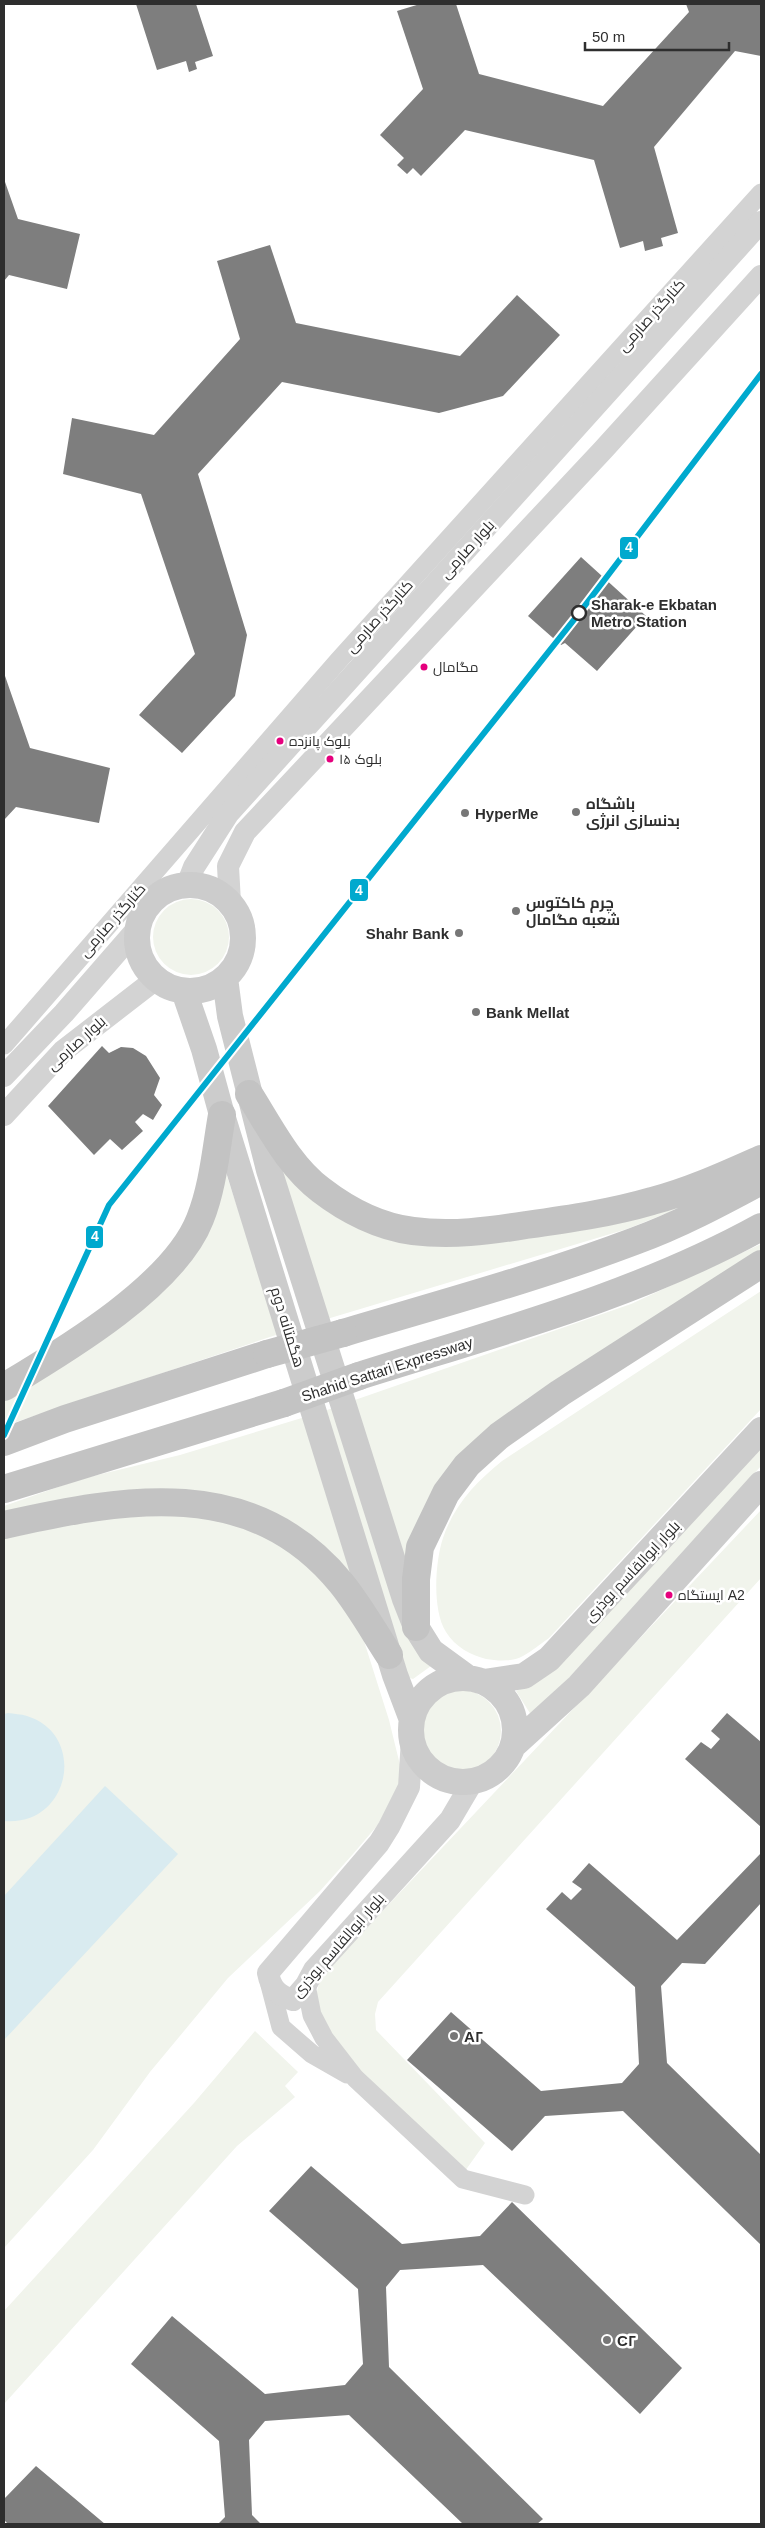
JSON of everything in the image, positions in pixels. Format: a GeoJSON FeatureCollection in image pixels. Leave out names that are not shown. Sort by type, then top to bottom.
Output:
{"type":"FeatureCollection","features":[{"type":"Feature","properties":{"kind":"highway"},"geometry":{"type":"LineString","coordinates":[[249,1094],[292,1162],[320,1189],[348,1208],[381,1223],[412,1231],[444,1233],[500,1229],[587,1217],[652,1201],[702,1185],[761,1159]]}},
{"type":"Feature","properties":{"kind":"highway"},"geometry":{"type":"LineString","coordinates":[[4,1387],[105,1320],[145,1290],[181,1253],[200,1220],[210,1182],[222,1115]]}},
{"type":"Feature","properties":{"kind":"highway"},"geometry":{"type":"LineString","coordinates":[[4,1442],[65,1419],[267,1354],[343,1333],[560,1267],[636,1241],[696,1215],[761,1181]]}},
{"type":"Feature","properties":{"kind":"highway","name":"Shahid Sattari Expressway"},"geometry":{"type":"LineString","coordinates":[[4,1489],[284,1403],[359,1376],[562,1312],[712,1254],[761,1227]]}},
{"type":"Feature","properties":{"kind":"highway"},"geometry":{"type":"LineString","coordinates":[[416,1627],[416,1579],[420,1547],[446,1493],[467,1465],[500,1436],[560,1392],[761,1264]]}},
{"type":"Feature","properties":{"kind":"highway"},"geometry":{"type":"LineString","coordinates":[[4,1525],[66,1511],[112,1506],[194,1503],[226,1508],[262,1520],[292,1537],[316,1556],[342,1583],[389,1655]]}},
{"type":"Feature","properties":{"kind":"main road"},"geometry":{"type":"LineString","coordinates":[[187,885],[208,888],[230,903],[242,927],[243,941],[235,967],[225,978],[213,986],[198,990],[184,990],[169,986],[156,979],[148,971],[138,950],[138,928],[146,908],[144,897],[187,885]]}},
{"type":"Feature","properties":{"kind":"main road","name":"هگمتانه دوم"},"geometry":{"type":"LineString","coordinates":[[225,978],[230,1016],[269,1170],[405,1600],[416,1627],[431,1651],[476,1680]]}},
{"type":"Feature","properties":{"kind":"main road","name":"هگمتانه دوم"},"geometry":{"type":"LineString","coordinates":[[184,990],[204,1048],[222,1115],[412,1729]]}},
{"type":"Feature","properties":{"kind":"main road","name":"بلوار ابوالقاسم بوذری"},"geometry":{"type":"LineString","coordinates":[[476,1680],[524,1676],[549,1659],[761,1430]]}},
{"type":"Feature","properties":{"kind":"main road"},"geometry":{"type":"LineString","coordinates":[[513,1746],[516,1732],[514,1717],[508,1702],[498,1690],[476,1680],[452,1678],[438,1684],[426,1693],[417,1706],[412,1729],[417,1754],[428,1767],[441,1777],[456,1781],[473,1781],[486,1777],[498,1769],[513,1746],[579,1686],[761,1484]]}},
{"type":"Feature","properties":{"kind":"street","name":"کنارگذر صارمی"},"geometry":{"type":"LineString","coordinates":[[4,1045],[144,897],[339,660],[761,193]]}},
{"type":"Feature","properties":{"kind":"street","name":"بلوار صارمی"},"geometry":{"type":"LineString","coordinates":[[187,885],[194,867],[228,814],[761,222]]}},
{"type":"Feature","properties":{"kind":"street","name":"بلوار صارمی"},"geometry":{"type":"LineString","coordinates":[[230,903],[228,866],[245,832],[597,457],[761,276]]}},
{"type":"Feature","properties":{"kind":"street","name":"بلوار صارمی"},"geometry":{"type":"LineString","coordinates":[[4,1076],[94,980],[138,928]]}},
{"type":"Feature","properties":{"kind":"street","name":"بلوار صارمی"},"geometry":{"type":"LineString","coordinates":[[4,1115],[63,1051],[156,979]]}},
{"type":"Feature","properties":{"kind":"street","name":"بلوار ابوالقاسم بوذری"},"geometry":{"type":"LineString","coordinates":[[412,1729],[409,1787],[379,1843],[268,1973],[270,1985],[279,1995],[293,2000],[331,1949],[450,1820],[473,1781]]}},
{"type":"Feature","properties":{"kind":"street"},"geometry":{"type":"LineString","coordinates":[[270,1985],[281,2027],[312,2054],[355,2078]]}},
{"type":"Feature","properties":{"kind":"street"},"geometry":{"type":"LineString","coordinates":[[306,1985],[312,2015],[320,2030],[355,2078],[463,2179],[525,2194]]}},
{"type":"Feature","properties":{"kind":"shaded area"},"geometry":{"type":"Polygon","coordinates":[[[191,899],[205,902],[218,910],[226,923],[229,937],[226,951],[218,964],[205,972],[191,975],[177,972],[164,964],[156,951],[153,937],[156,923],[164,910],[177,902],[191,899]]]}},
{"type":"Feature","properties":{"kind":"shaded area"},"geometry":{"type":"Polygon","coordinates":[[[271,1148],[423,1243],[753,1172],[667,1213],[627,1229],[327,1319],[271,1148]]]}},
{"type":"Feature","properties":{"kind":"shaded area"},"geometry":{"type":"Polygon","coordinates":[[[221,1158],[279,1334],[4,1426],[4,1399],[156,1295],[221,1158]]]}},
{"type":"Feature","properties":{"kind":"shaded area"},"geometry":{"type":"Polygon","coordinates":[[[761,1244],[761,1254],[528,1398],[482,1437],[407,1573],[352,1401],[631,1304],[761,1244]]]}},
{"type":"Feature","properties":{"kind":"shaded area"},"geometry":{"type":"Polygon","coordinates":[[[761,1291],[761,1409],[549,1638],[519,1658],[500,1661],[486,1659],[469,1653],[459,1646],[446,1632],[442,1623],[436,1586],[438,1560],[443,1538],[453,1515],[467,1495],[483,1477],[502,1461],[761,1291]]]}},
{"type":"Feature","properties":{"kind":"shaded area"},"geometry":{"type":"Polygon","coordinates":[[[333,1408],[431,1666],[413,1679],[407,1677],[324,1411],[333,1408]]]}},
{"type":"Feature","properties":{"kind":"shaded area"},"geometry":{"type":"Polygon","coordinates":[[[305,1417],[367,1615],[253,1507],[4,1514],[4,1506],[81,1479],[180,1455],[305,1417]]]}},
{"type":"Feature","properties":{"kind":"shaded area"},"geometry":{"type":"Polygon","coordinates":[[[761,1444],[761,1466],[533,1718],[516,1691],[525,1687],[761,1444]]]}},
{"type":"Feature","properties":{"kind":"shaded area"},"geometry":{"type":"Polygon","coordinates":[[[761,1510],[761,1578],[378,2002],[375,2014],[376,2030],[485,2143],[465,2171],[377,2090],[335,2041],[322,2018],[317,1997],[320,1981],[325,1972],[761,1510]]]}},
{"type":"Feature","properties":{"kind":"shaded area"},"geometry":{"type":"Polygon","coordinates":[[[193,1511],[288,1541],[358,1622],[389,1720],[400,1765],[401,1786],[382,1820],[353,1854],[320,1891],[228,1978],[150,2072],[93,2150],[4,2248],[4,1535],[46,1524],[193,1511]]]}},
{"type":"Feature","properties":{"kind":"shaded area"},"geometry":{"type":"Polygon","coordinates":[[[460,1690],[476,1693],[489,1702],[498,1715],[501,1731],[498,1747],[489,1760],[476,1769],[460,1772],[444,1769],[431,1760],[422,1747],[419,1731],[422,1715],[431,1702],[444,1693],[460,1690]]]}},
{"type":"Feature","properties":{"kind":"shaded area"},"geometry":{"type":"Polygon","coordinates":[[[4,1714],[27,1716],[46,1726],[58,1741],[64,1759],[63,1778],[56,1795],[44,1810],[26,1819],[4,1821],[4,1714]]]}},
{"type":"Feature","properties":{"kind":"shaded area"},"geometry":{"type":"Polygon","coordinates":[[[105,1786],[178,1854],[4,2040],[4,1896],[105,1786]]]}},
{"type":"Feature","properties":{"kind":"shaded area"},"geometry":{"type":"Polygon","coordinates":[[[255,2031],[298,2072],[285,2086],[295,2097],[237,2146],[4,2404],[4,2311],[194,2103],[255,2031]]]}},
{"type":"Feature","properties":{"kind":"building"},"geometry":{"type":"Polygon","coordinates":[[[136,4],[196,4],[213,56],[195,62],[197,69],[189,72],[186,61],[157,70],[136,4]]]}},
{"type":"Feature","properties":{"kind":"building"},"geometry":{"type":"Polygon","coordinates":[[[420,4],[456,4],[479,74],[603,106],[689,12],[686,4],[761,4],[761,56],[735,51],[654,147],[678,233],[661,238],[663,246],[645,251],[643,241],[620,248],[594,160],[465,130],[421,176],[413,168],[407,174],[397,165],[404,158],[380,135],[423,89],[397,11],[420,4]]]}},
{"type":"Feature","properties":{"kind":"building"},"geometry":{"type":"Polygon","coordinates":[[[4,179],[18,219],[80,234],[67,289],[9,275],[4,281],[4,179]]]}},
{"type":"Feature","properties":{"kind":"building"},"geometry":{"type":"Polygon","coordinates":[[[270,245],[296,323],[460,356],[517,295],[560,335],[503,396],[439,413],[282,382],[198,474],[247,635],[235,696],[182,753],[139,715],[195,654],[141,494],[63,474],[72,418],[154,435],[240,339],[217,261],[270,245]]]}},
{"type":"Feature","properties":{"kind":"building"},"geometry":{"type":"Polygon","coordinates":[[[581,557],[646,616],[597,671],[565,643],[561,645],[528,616],[581,557]]]}},
{"type":"Feature","properties":{"kind":"building"},"geometry":{"type":"Polygon","coordinates":[[[4,673],[30,748],[110,768],[99,823],[16,807],[4,820],[4,673]]]}},
{"type":"Feature","properties":{"kind":"building"},"geometry":{"type":"Polygon","coordinates":[[[102,1046],[109,1053],[121,1047],[133,1048],[146,1056],[160,1078],[154,1095],[162,1105],[153,1120],[143,1114],[135,1122],[143,1131],[122,1150],[110,1139],[94,1155],[48,1106],[102,1046]]]}},
{"type":"Feature","properties":{"kind":"building"},"geometry":{"type":"Polygon","coordinates":[[[727,1713],[761,1742],[761,1827],[685,1759],[701,1742],[711,1749],[720,1739],[711,1731],[727,1713]]]}},
{"type":"Feature","properties":{"kind":"building","name":"A۲"},"geometry":{"type":"Polygon","coordinates":[[[761,1853],[761,1903],[705,1964],[682,1963],[661,1986],[667,2063],[761,2155],[761,2245],[623,2111],[545,2116],[512,2151],[407,2060],[451,2012],[541,2091],[622,2083],[639,2064],[635,1987],[546,1909],[562,1892],[571,1900],[582,1889],[572,1882],[589,1863],[677,1940],[761,1853]]]}},
{"type":"Feature","properties":{"kind":"building","name":"C۲"},"geometry":{"type":"Polygon","coordinates":[[[311,2166],[402,2244],[480,2236],[512,2202],[682,2368],[640,2414],[483,2265],[400,2270],[386,2287],[389,2367],[543,2519],[537,2524],[463,2524],[349,2415],[265,2421],[249,2440],[252,2515],[261,2524],[218,2524],[225,2517],[219,2441],[131,2364],[172,2316],[265,2394],[345,2385],[363,2364],[358,2289],[269,2211],[311,2166]]]}},
{"type":"Feature","properties":{"kind":"building"},"geometry":{"type":"Polygon","coordinates":[[[36,2466],[105,2524],[8,2524],[4,2520],[4,2499],[36,2466]]]}},
{"type":"Feature","properties":{"kind":"transit line","name":"4"},"geometry":{"type":"LineString","coordinates":[[4,1435],[109,1205],[577,616],[761,374]]}},
{"type":"Feature","properties":{"kind":"place","name":"Sharak-e Ekbatan Metro Station"},"geometry":{"type":"Point","coordinates":[579,613]}},
{"type":"Feature","properties":{"kind":"place","name":"مگامال"},"geometry":{"type":"Point","coordinates":[424,667]}},
{"type":"Feature","properties":{"kind":"place","name":"بلوک پانزده"},"geometry":{"type":"Point","coordinates":[280,741]}},
{"type":"Feature","properties":{"kind":"place","name":"بلوک ۱۵"},"geometry":{"type":"Point","coordinates":[330,759]}},
{"type":"Feature","properties":{"kind":"place","name":"باشگاه بدنسازی انرژی"},"geometry":{"type":"Point","coordinates":[576,812]}},
{"type":"Feature","properties":{"kind":"place","name":"HyperMe"},"geometry":{"type":"Point","coordinates":[465,813]}},
{"type":"Feature","properties":{"kind":"place","name":"چرم کاکتوس شعبه مگامال"},"geometry":{"type":"Point","coordinates":[516,911]}},
{"type":"Feature","properties":{"kind":"place","name":"Shahr Bank"},"geometry":{"type":"Point","coordinates":[459,933]}},
{"type":"Feature","properties":{"kind":"place","name":"Bank Mellat"},"geometry":{"type":"Point","coordinates":[476,1012]}},
{"type":"Feature","properties":{"kind":"place","name":"ایستگاه A2"},"geometry":{"type":"Point","coordinates":[669,1595]}},
{"type":"Feature","properties":{"kind":"place","name":"A۲"},"geometry":{"type":"Point","coordinates":[454,2036]}},
{"type":"Feature","properties":{"kind":"place","name":"C۲"},"geometry":{"type":"Point","coordinates":[607,2340]}}]}
